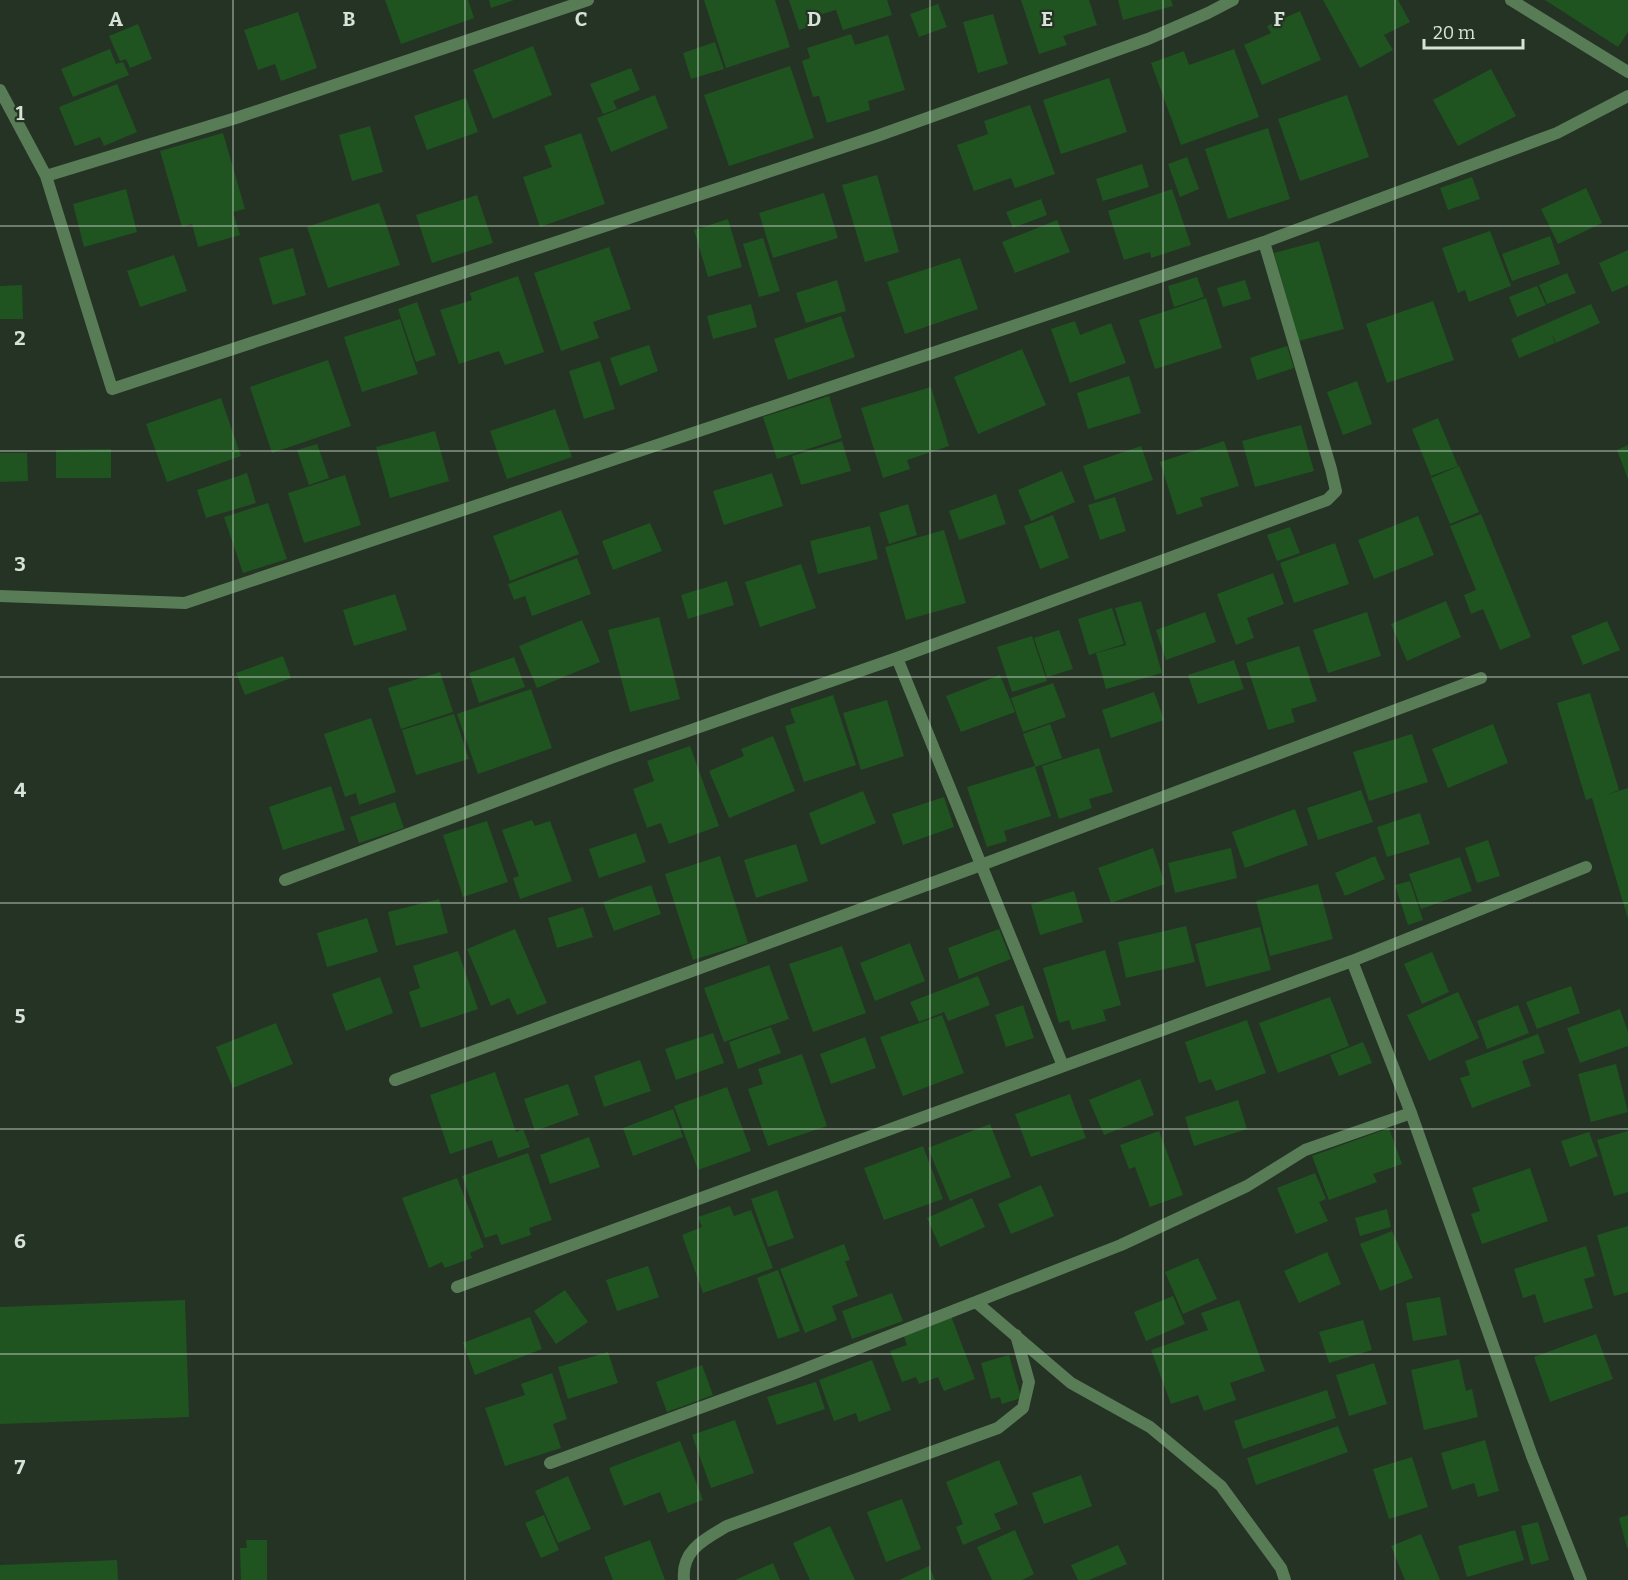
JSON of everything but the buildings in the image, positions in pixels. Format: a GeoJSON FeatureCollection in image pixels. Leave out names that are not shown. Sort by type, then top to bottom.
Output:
{"type":"FeatureCollection","features":[{"type":"Feature","properties":{"kind":"street"},"geometry":{"type":"LineString","coordinates":[[46,176],[236,118],[588,0]]}},
{"type":"Feature","properties":{"kind":"street"},"geometry":{"type":"LineString","coordinates":[[0,90],[46,176],[112,389],[876,136],[1148,39],[1233,0]]}},
{"type":"Feature","properties":{"kind":"street"},"geometry":{"type":"LineString","coordinates":[[1511,0],[1628,72]]}},
{"type":"Feature","properties":{"kind":"street"},"geometry":{"type":"LineString","coordinates":[[0,596],[185,603],[1264,242],[1557,133],[1628,96]]}},
{"type":"Feature","properties":{"kind":"street"},"geometry":{"type":"LineString","coordinates":[[285,880],[611,758],[897,658],[1327,500],[1336,491],[1331,469],[1264,242]]}},
{"type":"Feature","properties":{"kind":"street"},"geometry":{"type":"LineString","coordinates":[[897,658],[1063,1066]]}},
{"type":"Feature","properties":{"kind":"street"},"geometry":{"type":"LineString","coordinates":[[395,1080],[981,865],[1480,678]]}},
{"type":"Feature","properties":{"kind":"street"},"geometry":{"type":"LineString","coordinates":[[457,1287],[1352,961],[1586,867]]}},
{"type":"Feature","properties":{"kind":"street"},"geometry":{"type":"LineString","coordinates":[[1352,961],[1411,1113],[1532,1456],[1581,1580]]}},
{"type":"Feature","properties":{"kind":"street"},"geometry":{"type":"LineString","coordinates":[[550,1463],[788,1376],[1132,1240],[1247,1186],[1305,1150],[1411,1113]]}},
{"type":"Feature","properties":{"kind":"street"},"geometry":{"type":"LineString","coordinates":[[976,1302],[1071,1383],[1150,1427],[1221,1486],[1281,1568],[1285,1580]]}},
{"type":"Feature","properties":{"kind":"street"},"geometry":{"type":"LineString","coordinates":[[684,1580],[683,1570],[695,1546],[727,1526],[998,1428],[1023,1408],[1029,1382],[1016,1335]]}}]}
